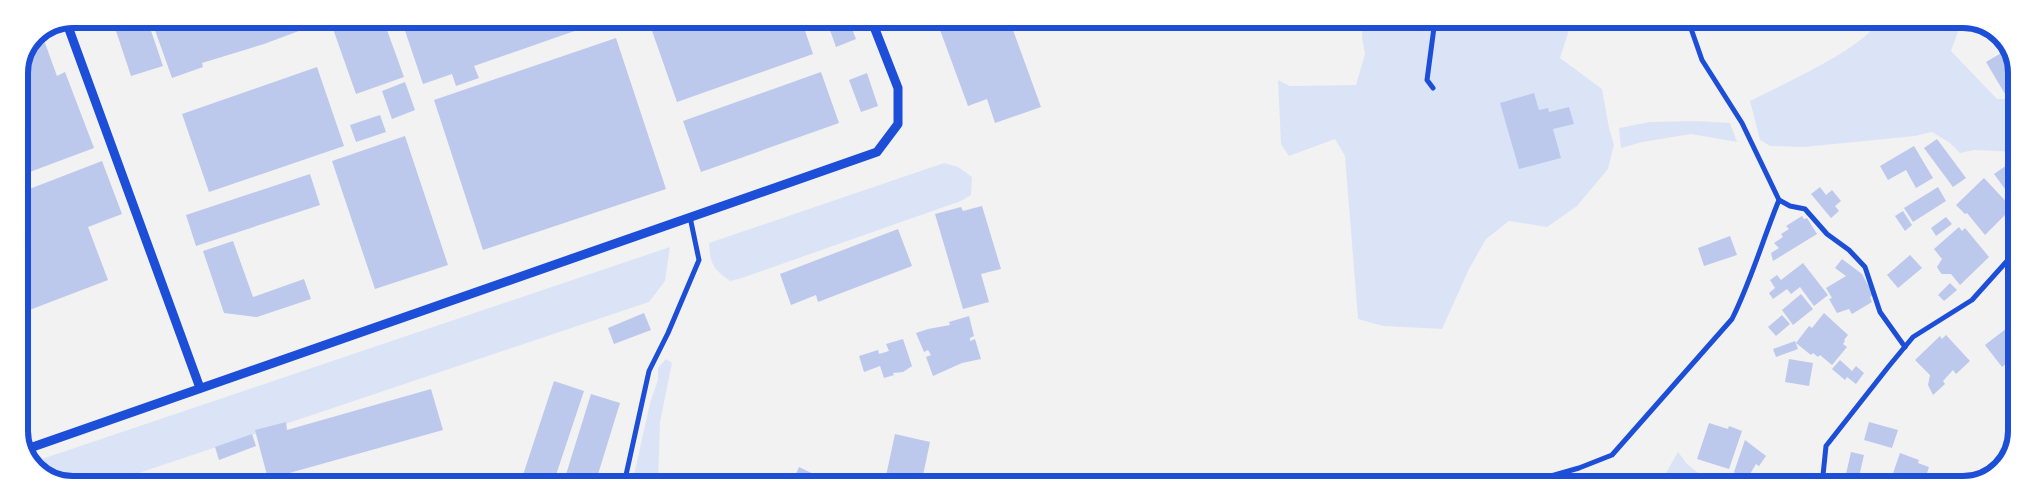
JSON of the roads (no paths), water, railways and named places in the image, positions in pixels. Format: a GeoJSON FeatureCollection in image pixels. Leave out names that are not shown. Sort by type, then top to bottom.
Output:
{"type":"FeatureCollection","features":[{"type":"Feature","properties":{"kind":"street"},"geometry":{"type":"LineString","coordinates":[[68,28],[200,388]]}},
{"type":"Feature","properties":{"kind":"street"},"geometry":{"type":"LineString","coordinates":[[31,448],[877,152],[898,124],[898,88],[875,28]]}},
{"type":"Feature","properties":{"kind":"street"},"geometry":{"type":"LineString","coordinates":[[1433,88],[1427,80],[1434,28]]}},
{"type":"Feature","properties":{"kind":"street"},"geometry":{"type":"LineString","coordinates":[[1691,28],[1702,60],[1742,123],[1779,200],[1790,206],[1804,208],[1828,234],[1849,250],[1865,267],[1880,312],[1905,347]]}},
{"type":"Feature","properties":{"kind":"street"},"geometry":{"type":"LineString","coordinates":[[1551,476],[1579,468],[1612,455],[1732,319],[1744,294],[1758,252],[1779,200]]}},
{"type":"Feature","properties":{"kind":"street"},"geometry":{"type":"LineString","coordinates":[[626,476],[649,371],[668,333],[699,260],[690,216]]}},
{"type":"Feature","properties":{"kind":"street"},"geometry":{"type":"LineString","coordinates":[[1823,476],[1826,446],[1913,337],[1972,300],[2008,260]]}}]}
